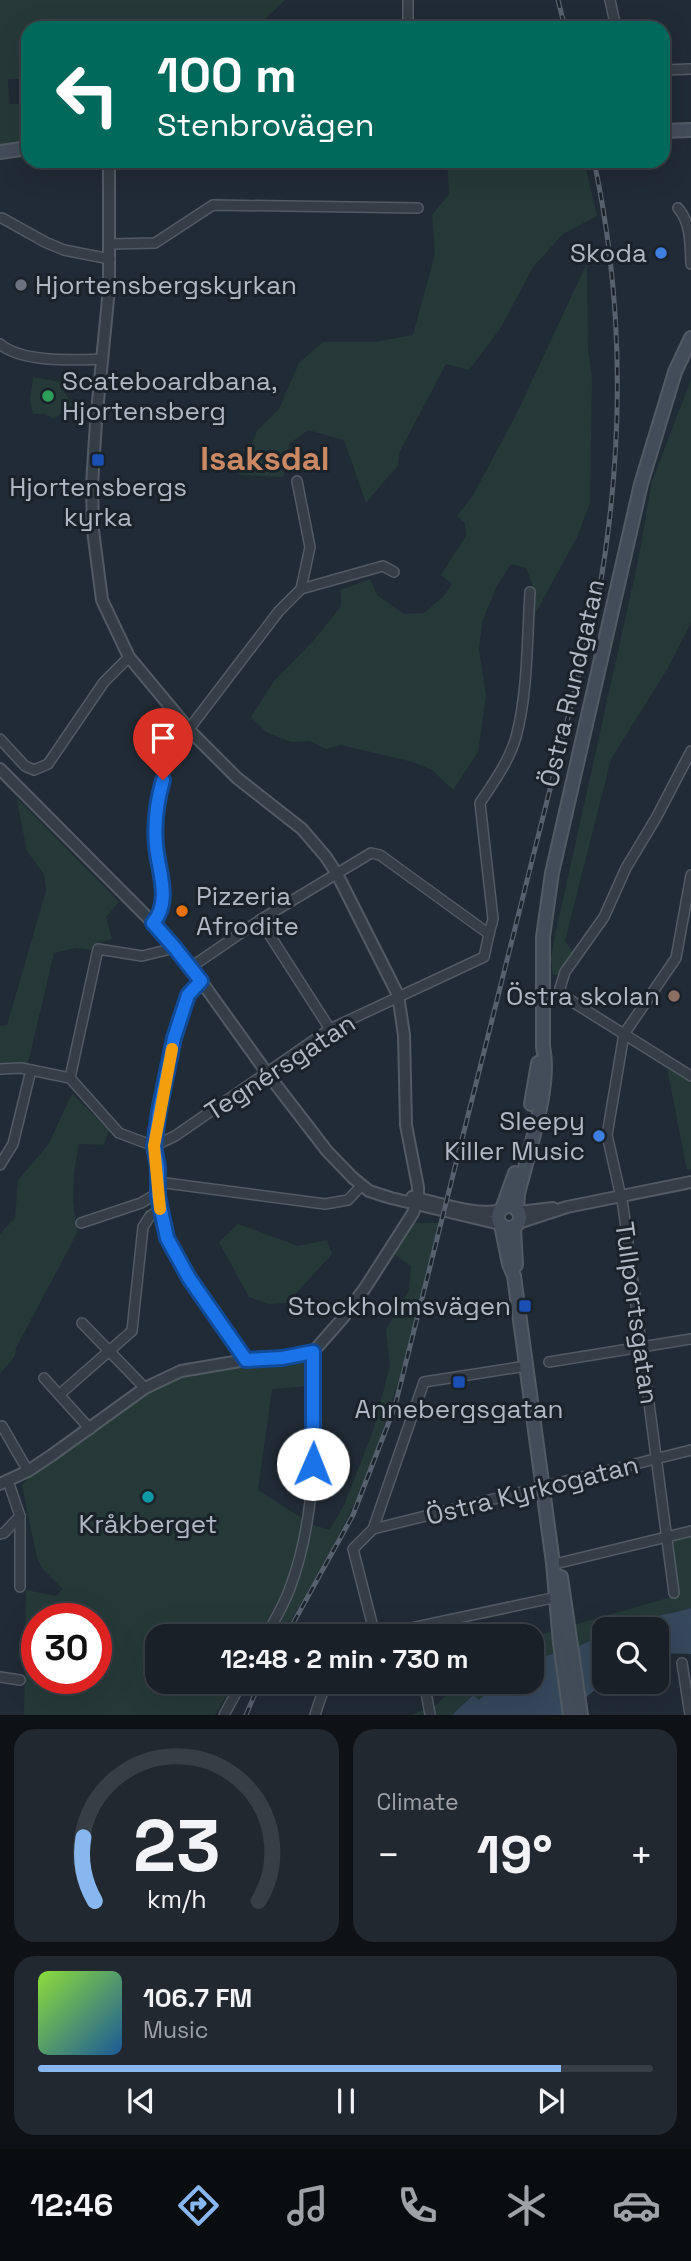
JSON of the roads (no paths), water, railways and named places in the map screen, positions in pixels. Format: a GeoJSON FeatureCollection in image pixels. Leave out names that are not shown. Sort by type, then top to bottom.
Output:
{"type":"FeatureCollection","features":[{"type":"Feature","properties":{"kind":"main road"},"geometry":{"type":"LineString","coordinates":[[670,131],[691,129]]}},
{"type":"Feature","properties":{"kind":"main road"},"geometry":{"type":"LineString","coordinates":[[0,152],[21,149]]}},
{"type":"Feature","properties":{"kind":"main road","name":"Östra Rundgatan"},"geometry":{"type":"LineString","coordinates":[[512,1220],[544,1082],[546,1059],[543,1046],[543,937],[552,873],[641,484],[675,372],[691,338]]}},
{"type":"Feature","properties":{"kind":"main road","name":"Östra Rundgatan"},"geometry":{"type":"LineString","coordinates":[[502,1209],[517,1166],[543,1046]]}},
{"type":"Feature","properties":{"kind":"main road"},"geometry":{"type":"LineString","coordinates":[[502,1209],[512,1207],[509,1264],[514,1276],[559,1596],[570,1715]]}},
{"type":"Feature","properties":{"kind":"main road"},"geometry":{"type":"LineString","coordinates":[[543,1488],[559,1563],[559,1596]]}},
{"type":"Feature","properties":{"kind":"main road"},"geometry":{"type":"LineString","coordinates":[[565,1642],[581,1715]]}},
{"type":"Feature","properties":{"kind":"street"},"geometry":{"type":"LineString","coordinates":[[408,0],[408,21]]}},
{"type":"Feature","properties":{"kind":"street"},"geometry":{"type":"LineString","coordinates":[[610,0],[614,21]]}},
{"type":"Feature","properties":{"kind":"street"},"geometry":{"type":"LineString","coordinates":[[670,70],[691,69]]}},
{"type":"Feature","properties":{"kind":"street"},"geometry":{"type":"LineString","coordinates":[[20,1587],[20,1516],[4,1483],[28,1471],[145,1388],[181,1371],[313,1352],[365,1288],[417,1202],[406,1125],[404,1035],[398,995],[337,874],[302,829],[237,778],[191,732],[128,657],[102,600],[93,530],[92,485],[110,259],[109,168]]}},
{"type":"Feature","properties":{"kind":"street"},"geometry":{"type":"LineString","coordinates":[[110,244],[155,243],[213,205],[418,208]]}},
{"type":"Feature","properties":{"kind":"street"},"geometry":{"type":"LineString","coordinates":[[678,208],[686,214],[691,227],[691,264]]}},
{"type":"Feature","properties":{"kind":"street"},"geometry":{"type":"LineString","coordinates":[[2,218],[64,250],[110,259]]}},
{"type":"Feature","properties":{"kind":"street"},"geometry":{"type":"LineString","coordinates":[[0,344],[10,352],[103,359]]}},
{"type":"Feature","properties":{"kind":"street"},"geometry":{"type":"LineString","coordinates":[[297,481],[310,547],[301,589]]}},
{"type":"Feature","properties":{"kind":"street"},"geometry":{"type":"LineString","coordinates":[[153,923],[161,911],[163,898],[155,843],[157,801],[170,760],[279,611],[301,589],[383,566],[394,572]]}},
{"type":"Feature","properties":{"kind":"street"},"geometry":{"type":"LineString","coordinates":[[191,967],[260,920],[368,853],[377,854],[489,934],[493,919],[480,803],[502,770],[516,737],[523,691],[530,592]]}},
{"type":"Feature","properties":{"kind":"street"},"geometry":{"type":"LineString","coordinates":[[0,740],[25,766],[34,770],[48,764],[104,682],[128,657]]}},
{"type":"Feature","properties":{"kind":"street"},"geometry":{"type":"LineString","coordinates":[[691,751],[626,868],[604,918],[583,944],[561,980],[560,988],[562,994],[579,1006],[691,1076]]}},
{"type":"Feature","properties":{"kind":"street"},"geometry":{"type":"LineString","coordinates":[[0,769],[175,948],[267,1073],[339,1164],[362,1185],[417,1202],[512,1220],[691,1182]]}},
{"type":"Feature","properties":{"kind":"street"},"geometry":{"type":"LineString","coordinates":[[624,1034],[676,958],[691,875]]}},
{"type":"Feature","properties":{"kind":"street"},"geometry":{"type":"LineString","coordinates":[[260,920],[330,1029]]}},
{"type":"Feature","properties":{"kind":"street","name":"Tegnérsgatan"},"geometry":{"type":"LineString","coordinates":[[154,1146],[176,1136],[330,1029],[484,957],[489,934]]}},
{"type":"Feature","properties":{"kind":"street"},"geometry":{"type":"LineString","coordinates":[[69,1078],[98,949],[142,956],[175,948]]}},
{"type":"Feature","properties":{"kind":"street"},"geometry":{"type":"LineString","coordinates":[[201,981],[188,995],[174,1038],[154,1146],[160,1210],[167,1238],[189,1278],[246,1360]]}},
{"type":"Feature","properties":{"kind":"street","name":"Tullportsgatan"},"geometry":{"type":"LineString","coordinates":[[624,1034],[607,1135],[621,1197],[674,1593]]}},
{"type":"Feature","properties":{"kind":"street"},"geometry":{"type":"LineString","coordinates":[[0,1069],[21,1068],[69,1078],[120,1133],[154,1146]]}},
{"type":"Feature","properties":{"kind":"street"},"geometry":{"type":"LineString","coordinates":[[0,1165],[13,1144],[31,1070]]}},
{"type":"Feature","properties":{"kind":"street"},"geometry":{"type":"LineString","coordinates":[[158,1182],[326,1204],[348,1200],[362,1185]]}},
{"type":"Feature","properties":{"kind":"street"},"geometry":{"type":"LineString","coordinates":[[80,1223],[141,1203],[158,1193]]}},
{"type":"Feature","properties":{"kind":"street"},"geometry":{"type":"LineString","coordinates":[[417,1202],[492,1212],[502,1209]]}},
{"type":"Feature","properties":{"kind":"street"},"geometry":{"type":"LineString","coordinates":[[60,1394],[132,1331],[143,1227],[150,1216],[160,1210]]}},
{"type":"Feature","properties":{"kind":"street"},"geometry":{"type":"LineString","coordinates":[[82,1323],[145,1388]]}},
{"type":"Feature","properties":{"kind":"street"},"geometry":{"type":"LineString","coordinates":[[549,1362],[691,1339]]}},
{"type":"Feature","properties":{"kind":"street"},"geometry":{"type":"LineString","coordinates":[[272,1624],[290,1589],[308,1521],[313,1464],[313,1352]]}},
{"type":"Feature","properties":{"kind":"street"},"geometry":{"type":"LineString","coordinates":[[371,1624],[353,1549],[373,1529],[424,1382],[526,1366]]}},
{"type":"Feature","properties":{"kind":"street"},"geometry":{"type":"LineString","coordinates":[[44,1378],[90,1429]]}},
{"type":"Feature","properties":{"kind":"street"},"geometry":{"type":"LineString","coordinates":[[2,1426],[28,1471]]}},
{"type":"Feature","properties":{"kind":"street","name":"Östra Kyrkogatan"},"geometry":{"type":"LineString","coordinates":[[373,1529],[691,1451]]}},
{"type":"Feature","properties":{"kind":"street"},"geometry":{"type":"LineString","coordinates":[[0,1534],[20,1516]]}},
{"type":"Feature","properties":{"kind":"street"},"geometry":{"type":"LineString","coordinates":[[559,1563],[691,1531]]}},
{"type":"Feature","properties":{"kind":"street"},"geometry":{"type":"LineString","coordinates":[[450,1624],[559,1596]]}},
{"type":"Feature","properties":{"kind":"street"},"geometry":{"type":"LineString","coordinates":[[682,1664],[690,1715]]}},
{"type":"Feature","properties":{"kind":"street"},"geometry":{"type":"LineString","coordinates":[[0,1677],[20,1680]]}},
{"type":"Feature","properties":{"kind":"street"},"geometry":{"type":"LineString","coordinates":[[224,1715],[235,1694]]}},
{"type":"Feature","properties":{"kind":"street"},"geometry":{"type":"LineString","coordinates":[[314,1715],[322,1694]]}},
{"type":"Feature","properties":{"kind":"street"},"geometry":{"type":"LineString","coordinates":[[426,1694],[429,1714]]}},
{"type":"Feature","properties":{"kind":"water"},"geometry":{"type":"Polygon","coordinates":[[[691,1608],[691,1654],[669,1653],[669,1617],[653,1617],[691,1608]]]}},
{"type":"Feature","properties":{"kind":"water"},"geometry":{"type":"Polygon","coordinates":[[[592,1640],[592,1692],[566,1715],[452,1715],[473,1695],[479,1700],[486,1694],[544,1694],[544,1656],[592,1640]]]}},
{"type":"Feature","properties":{"kind":"railway"},"geometry":{"type":"LineString","coordinates":[[558,0],[563,21]]}},
{"type":"Feature","properties":{"kind":"railway"},"geometry":{"type":"LineString","coordinates":[[293,1624],[353,1515],[395,1406],[598,598],[613,489],[617,379],[611,270],[595,168]]}},
{"type":"Feature","properties":{"kind":"railway"},"geometry":{"type":"LineString","coordinates":[[246,1715],[255,1694]]}},
{"type":"Feature","properties":{"kind":"place","name":"Skoda"},"geometry":{"type":"Point","coordinates":[661,253]}},
{"type":"Feature","properties":{"kind":"place","name":"Hjortensbergskyrkan"},"geometry":{"type":"Point","coordinates":[21,285]}},
{"type":"Feature","properties":{"kind":"place","name":"Scateboardbana, Hjortensberg"},"geometry":{"type":"Point","coordinates":[48,396]}},
{"type":"Feature","properties":{"kind":"place","name":"Hjortensbergs kyrka"},"geometry":{"type":"Point","coordinates":[98,460]}},
{"type":"Feature","properties":{"kind":"place","name":"Pizzeria Afrodite"},"geometry":{"type":"Point","coordinates":[182,911]}},
{"type":"Feature","properties":{"kind":"place","name":"Östra skolan"},"geometry":{"type":"Point","coordinates":[674,996]}},
{"type":"Feature","properties":{"kind":"place","name":"Sleepy Killer Music"},"geometry":{"type":"Point","coordinates":[599,1136]}},
{"type":"Feature","properties":{"kind":"place","name":"Stockholmsvägen"},"geometry":{"type":"Point","coordinates":[525,1306]}},
{"type":"Feature","properties":{"kind":"place","name":"Annebergsgatan"},"geometry":{"type":"Point","coordinates":[459,1382]}},
{"type":"Feature","properties":{"kind":"place","name":"Kråkberget"},"geometry":{"type":"Point","coordinates":[148,1497]}},
{"type":"Feature","properties":{"kind":"district","name":"Isaksdal"},"geometry":{"type":"Point","coordinates":[265,458]}}]}
